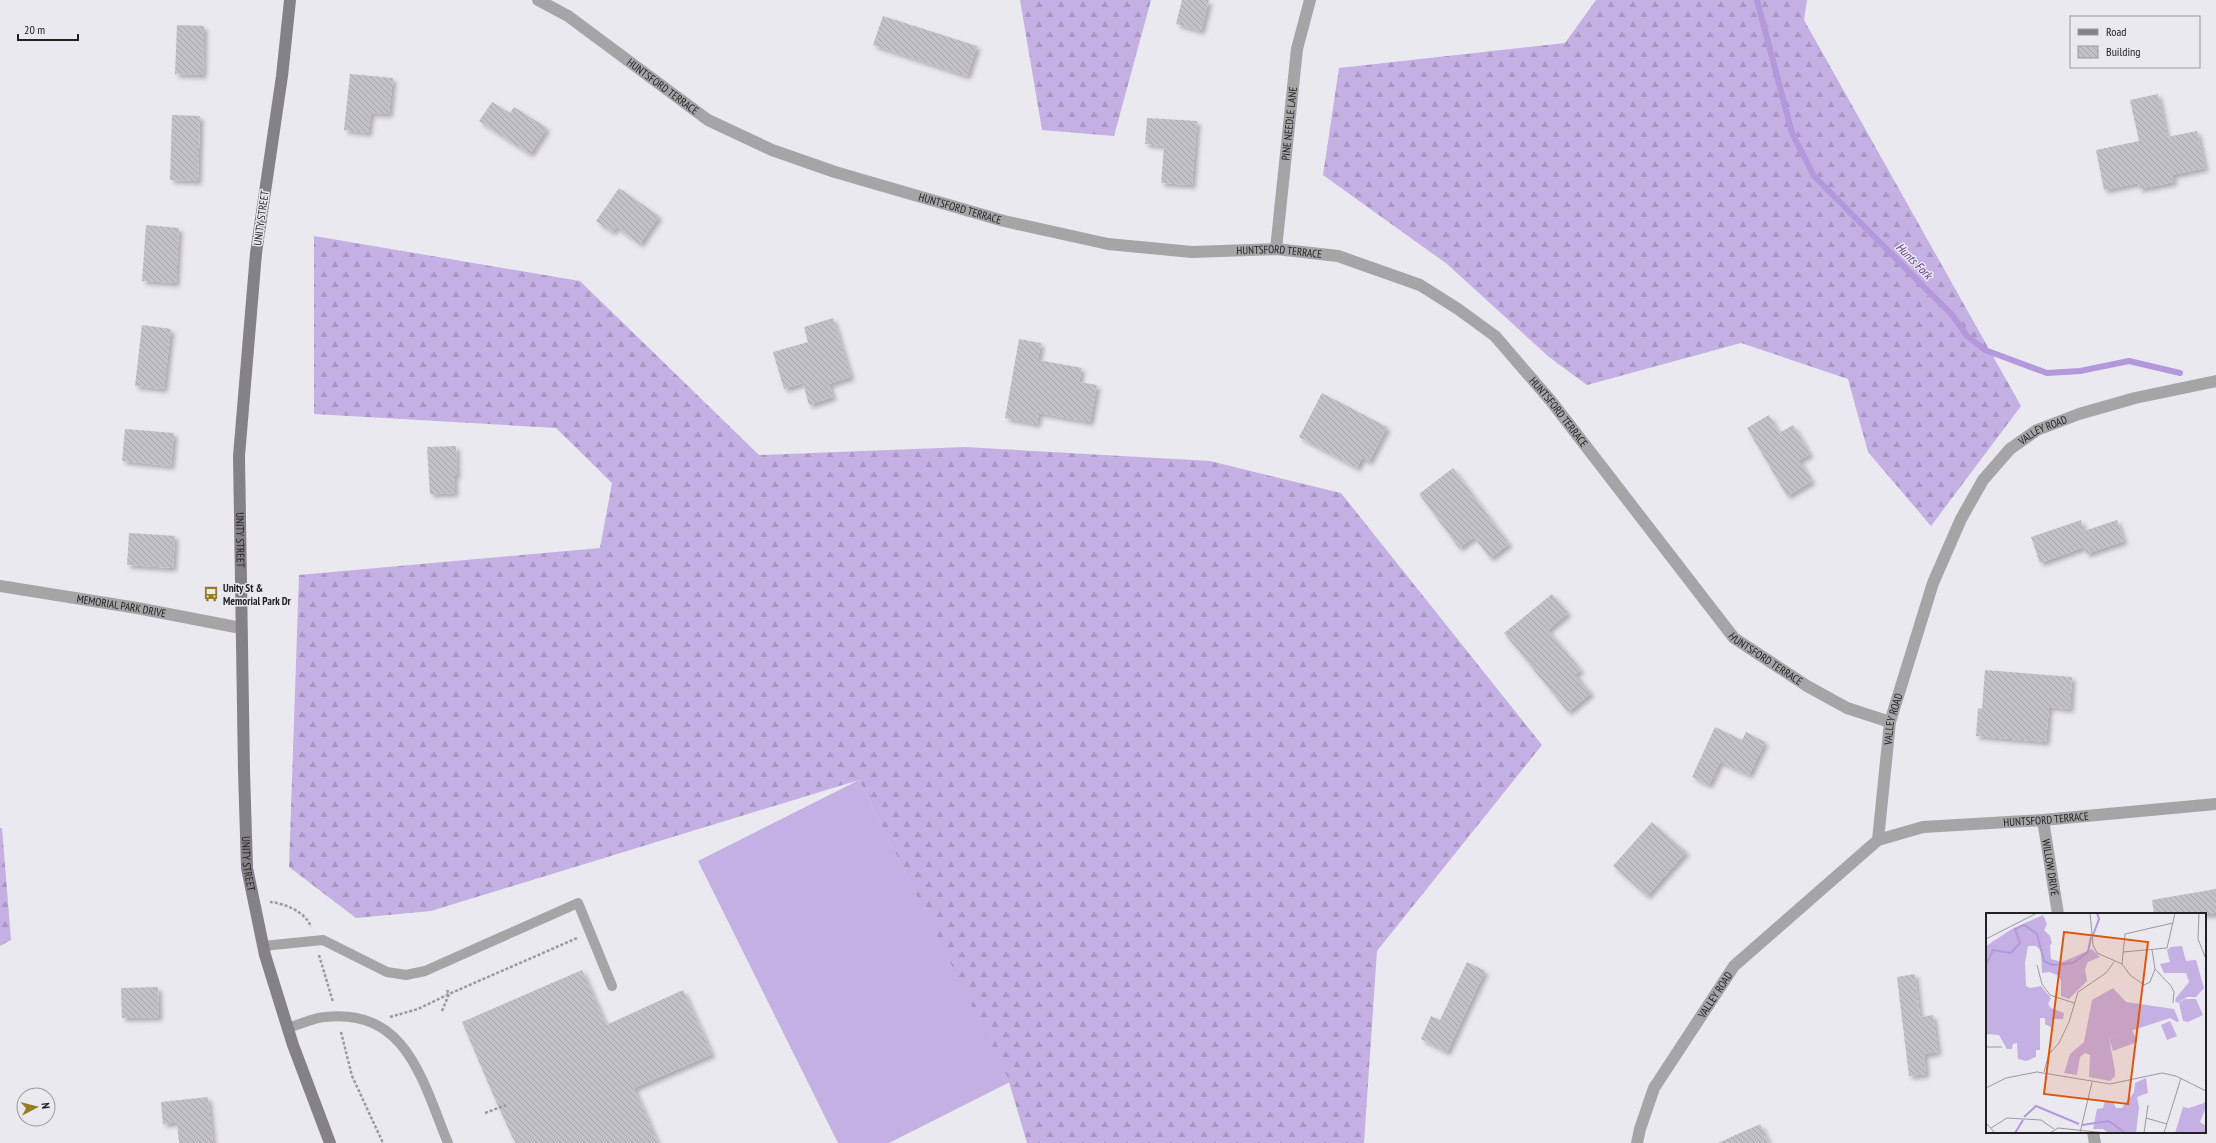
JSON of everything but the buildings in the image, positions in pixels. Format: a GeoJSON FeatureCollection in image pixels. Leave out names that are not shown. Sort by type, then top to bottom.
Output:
{"type":"FeatureCollection","features":[{"type":"Feature","properties":{"kind":"street","name":"UNITY STREET"},"geometry":{"type":"LineString","coordinates":[[290,0],[282,76],[256,253],[239,456],[241,628],[247,868],[263,946],[287,1028],[330,1143]]}},
{"type":"Feature","properties":{"kind":"street","name":"HUNTSFORD TERRACE"},"geometry":{"type":"LineString","coordinates":[[538,0],[568,16],[708,120],[772,150],[834,172],[1004,222],[1108,244],[1192,252],[1276,249],[1338,256],[1420,285],[1458,308],[1495,336],[1551,401],[1625,500],[1734,638],[1807,686],[1847,708],[1890,722]]}},
{"type":"Feature","properties":{"kind":"street","name":"PINE NEEDLE LANE"},"geometry":{"type":"LineString","coordinates":[[1276,249],[1297,49],[1310,0]]}},
{"type":"Feature","properties":{"kind":"street","name":"VALLEY ROAD"},"geometry":{"type":"LineString","coordinates":[[1638,1143],[1640,1129],[1654,1088],[1734,966],[1878,840],[1890,722],[1933,583],[1960,519],[1983,480],[2010,449],[2037,430],[2079,414],[2136,398],[2216,381]]}},
{"type":"Feature","properties":{"kind":"street","name":"MEMORIAL PARK DRIVE"},"geometry":{"type":"LineString","coordinates":[[0,586],[137,608],[241,628]]}},
{"type":"Feature","properties":{"kind":"street","name":"HUNTSFORD TERRACE"},"geometry":{"type":"LineString","coordinates":[[1878,840],[1923,827],[2043,820],[2216,804]]}},
{"type":"Feature","properties":{"kind":"street","name":"WILLOW DRIVE"},"geometry":{"type":"LineString","coordinates":[[2043,820],[2058,913]]}},
{"type":"Feature","properties":{"kind":"street"},"geometry":{"type":"LineString","coordinates":[[2093,1133],[2095,1143]]}},
{"type":"Feature","properties":{"kind":"lane"},"geometry":{"type":"LineString","coordinates":[[263,946],[323,940],[387,972],[406,975],[425,971],[578,903],[612,986]]}},
{"type":"Feature","properties":{"kind":"lane"},"geometry":{"type":"LineString","coordinates":[[287,1028],[323,1017],[348,1015],[375,1022],[398,1039],[415,1065],[448,1143]]}},
{"type":"Feature","properties":{"kind":"path"},"geometry":{"type":"LineString","coordinates":[[375,1022],[418,1009],[578,938]]}},
{"type":"Feature","properties":{"kind":"path"},"geometry":{"type":"LineString","coordinates":[[447,990],[450,994]]}},
{"type":"Feature","properties":{"kind":"path"},"geometry":{"type":"LineString","coordinates":[[442,1011],[450,994]]}},
{"type":"Feature","properties":{"kind":"path"},"geometry":{"type":"LineString","coordinates":[[337,1016],[352,1076],[383,1143]]}},
{"type":"Feature","properties":{"kind":"path"},"geometry":{"type":"LineString","coordinates":[[485,1113],[506,1105]]}},
{"type":"Feature","properties":{"kind":"green space"},"geometry":{"type":"Polygon","coordinates":[[[1020,0],[1151,0],[1114,136],[1042,130],[1020,0]]]}},
{"type":"Feature","properties":{"kind":"green space"},"geometry":{"type":"Polygon","coordinates":[[[1596,0],[1807,0],[1804,20],[2021,406],[1931,526],[1868,452],[1848,379],[1741,343],[1587,385],[1549,357],[1447,264],[1323,175],[1339,68],[1565,43],[1596,0]]]}},
{"type":"Feature","properties":{"kind":"green space"},"geometry":{"type":"Polygon","coordinates":[[[314,236],[580,281],[759,455],[965,447],[1210,461],[1341,493],[1542,745],[1377,951],[1364,1143],[1027,1143],[1009,1082],[859,780],[431,911],[356,918],[289,867],[299,575],[600,548],[612,483],[556,428],[314,414],[314,236]]]}},
{"type":"Feature","properties":{"kind":"green space"},"geometry":{"type":"Polygon","coordinates":[[[859,780],[1010,1082],[889,1143],[838,1143],[698,861],[859,780]]]}},
{"type":"Feature","properties":{"kind":"green space"},"geometry":{"type":"Polygon","coordinates":[[[0,828],[2,828],[11,940],[0,946],[0,828]]]}},
{"type":"Feature","properties":{"kind":"waterway","name":"Hunts Fork"},"geometry":{"type":"LineString","coordinates":[[1757,0],[1792,133],[1814,176],[1953,316],[1967,336],[1985,350],[2047,373],[2080,371],[2129,361],[2180,373]]}},
{"type":"Feature","properties":{"kind":"place","name":"Unity St & Memorial Park Dr"},"geometry":{"type":"Point","coordinates":[211,594]}}]}
